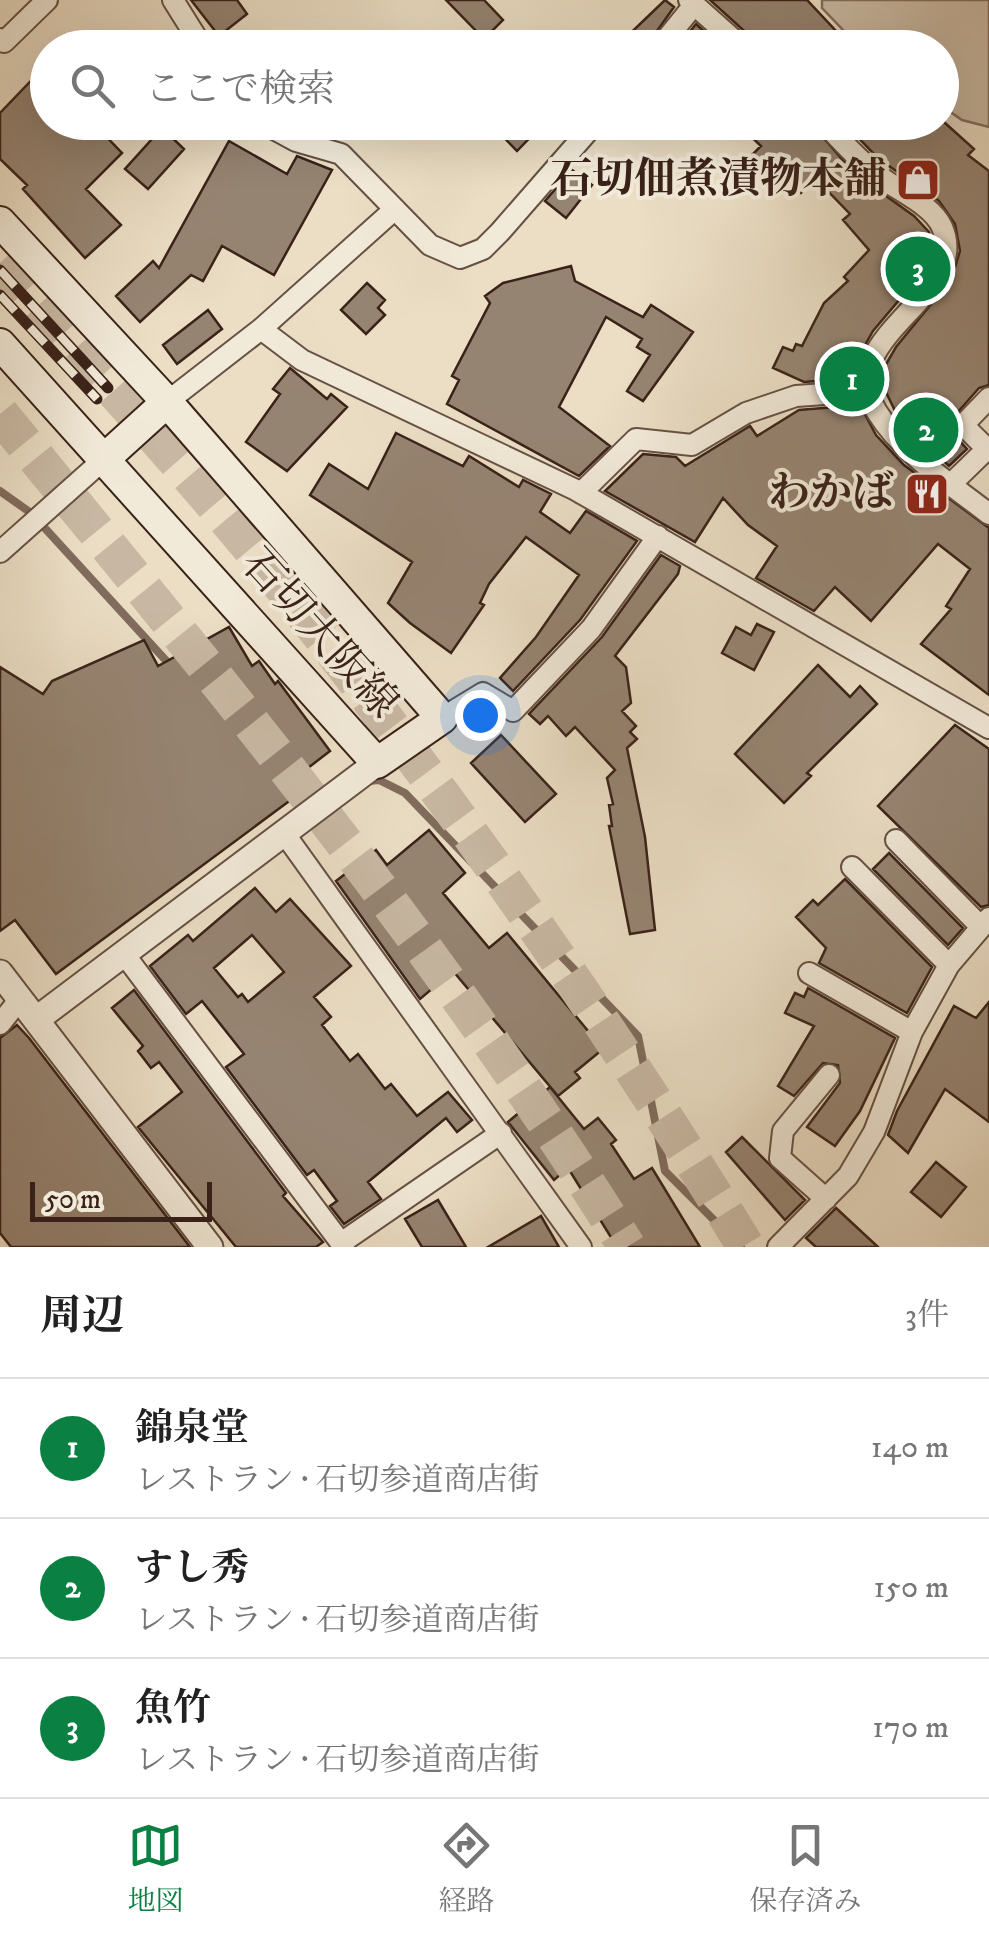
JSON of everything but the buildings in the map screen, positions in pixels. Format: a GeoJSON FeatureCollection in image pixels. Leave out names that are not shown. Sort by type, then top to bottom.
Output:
{"type":"FeatureCollection","features":[{"type":"Feature","properties":{"kind":"main road","name":"石切大阪線"},"geometry":{"type":"LineString","coordinates":[[0,222],[166,402],[442,718],[377,763],[0,344]]}},
{"type":"Feature","properties":{"kind":"main road"},"geometry":{"type":"LineString","coordinates":[[102,461],[166,402]]}},
{"type":"Feature","properties":{"kind":"street"},"geometry":{"type":"LineString","coordinates":[[0,39],[4,42],[47,0]]}},
{"type":"Feature","properties":{"kind":"street"},"geometry":{"type":"LineString","coordinates":[[173,0],[191,30]]}},
{"type":"Feature","properties":{"kind":"street"},"geometry":{"type":"LineString","coordinates":[[672,30],[691,3],[722,30]]}},
{"type":"Feature","properties":{"kind":"street"},"geometry":{"type":"LineString","coordinates":[[294,140],[341,154],[444,254],[460,258],[473,255],[500,232],[580,140]]}},
{"type":"Feature","properties":{"kind":"street"},"geometry":{"type":"LineString","coordinates":[[841,140],[876,174],[936,216],[944,231],[942,268],[871,360],[867,391],[878,414],[951,484],[989,514]]}},
{"type":"Feature","properties":{"kind":"street"},"geometry":{"type":"LineString","coordinates":[[166,402],[261,329],[395,210]]}},
{"type":"Feature","properties":{"kind":"street"},"geometry":{"type":"LineString","coordinates":[[261,329],[302,360],[581,493],[989,728]]}},
{"type":"Feature","properties":{"kind":"street"},"geometry":{"type":"LineString","coordinates":[[581,493],[636,439],[692,446],[746,413],[796,396],[867,391]]}},
{"type":"Feature","properties":{"kind":"street"},"geometry":{"type":"LineString","coordinates":[[951,484],[987,448],[963,425],[989,398]]}},
{"type":"Feature","properties":{"kind":"street"},"geometry":{"type":"LineString","coordinates":[[0,552],[102,461]]}},
{"type":"Feature","properties":{"kind":"street"},"geometry":{"type":"LineString","coordinates":[[442,718],[482,693],[513,711],[591,630],[658,536]]}},
{"type":"Feature","properties":{"kind":"street"},"geometry":{"type":"LineString","coordinates":[[0,1024],[124,954],[377,763]]}},
{"type":"Feature","properties":{"kind":"street"},"geometry":{"type":"LineString","coordinates":[[284,833],[581,1247]]}},
{"type":"Feature","properties":{"kind":"street"},"geometry":{"type":"LineString","coordinates":[[778,1247],[848,1176],[874,1132],[912,1032],[949,965],[985,923],[896,840]]}},
{"type":"Feature","properties":{"kind":"street"},"geometry":{"type":"LineString","coordinates":[[852,867],[949,965]]}},
{"type":"Feature","properties":{"kind":"street"},"geometry":{"type":"LineString","coordinates":[[124,954],[342,1245],[501,1133]]}},
{"type":"Feature","properties":{"kind":"street"},"geometry":{"type":"LineString","coordinates":[[0,973],[210,1247]]}},
{"type":"Feature","properties":{"kind":"street"},"geometry":{"type":"LineString","coordinates":[[809,974],[912,1032]]}},
{"type":"Feature","properties":{"kind":"street"},"geometry":{"type":"LineString","coordinates":[[826,1198],[780,1158],[783,1131],[829,1075]]}},
{"type":"Feature","properties":{"kind":"shaded area"},"geometry":{"type":"Polygon","coordinates":[[[822,0],[989,0],[989,127],[959,118],[959,30],[843,30],[822,8],[822,0]]]}},
{"type":"Feature","properties":{"kind":"waterway"},"geometry":{"type":"LineString","coordinates":[[0,491],[31,513],[171,666]]}},
{"type":"Feature","properties":{"kind":"waterway"},"geometry":{"type":"LineString","coordinates":[[369,781],[379,780],[405,793],[638,1036],[665,1171],[741,1247]]}},
{"type":"Feature","properties":{"kind":"tunnel"},"geometry":{"type":"LineString","coordinates":[[0,263],[238,532],[371,700],[592,1008],[746,1247]]}},
{"type":"Feature","properties":{"kind":"tunnel"},"geometry":{"type":"LineString","coordinates":[[0,414],[247,718],[406,924],[556,1137],[627,1247]]}},
{"type":"Feature","properties":{"kind":"railway"},"geometry":{"type":"LineString","coordinates":[[0,270],[108,388]]}},
{"type":"Feature","properties":{"kind":"railway"},"geometry":{"type":"LineString","coordinates":[[0,295],[97,399]]}},
{"type":"Feature","properties":{"kind":"place","name":"石切佃煮漬物本舗"},"geometry":{"type":"Point","coordinates":[918,180]}},
{"type":"Feature","properties":{"kind":"place","name":"魚竹"},"geometry":{"type":"Point","coordinates":[918,269]}},
{"type":"Feature","properties":{"kind":"place","name":"錦泉堂"},"geometry":{"type":"Point","coordinates":[852,379]}},
{"type":"Feature","properties":{"kind":"place","name":"すし秀"},"geometry":{"type":"Point","coordinates":[926,430]}},
{"type":"Feature","properties":{"kind":"place","name":"わかば"},"geometry":{"type":"Point","coordinates":[927,494]}}]}
